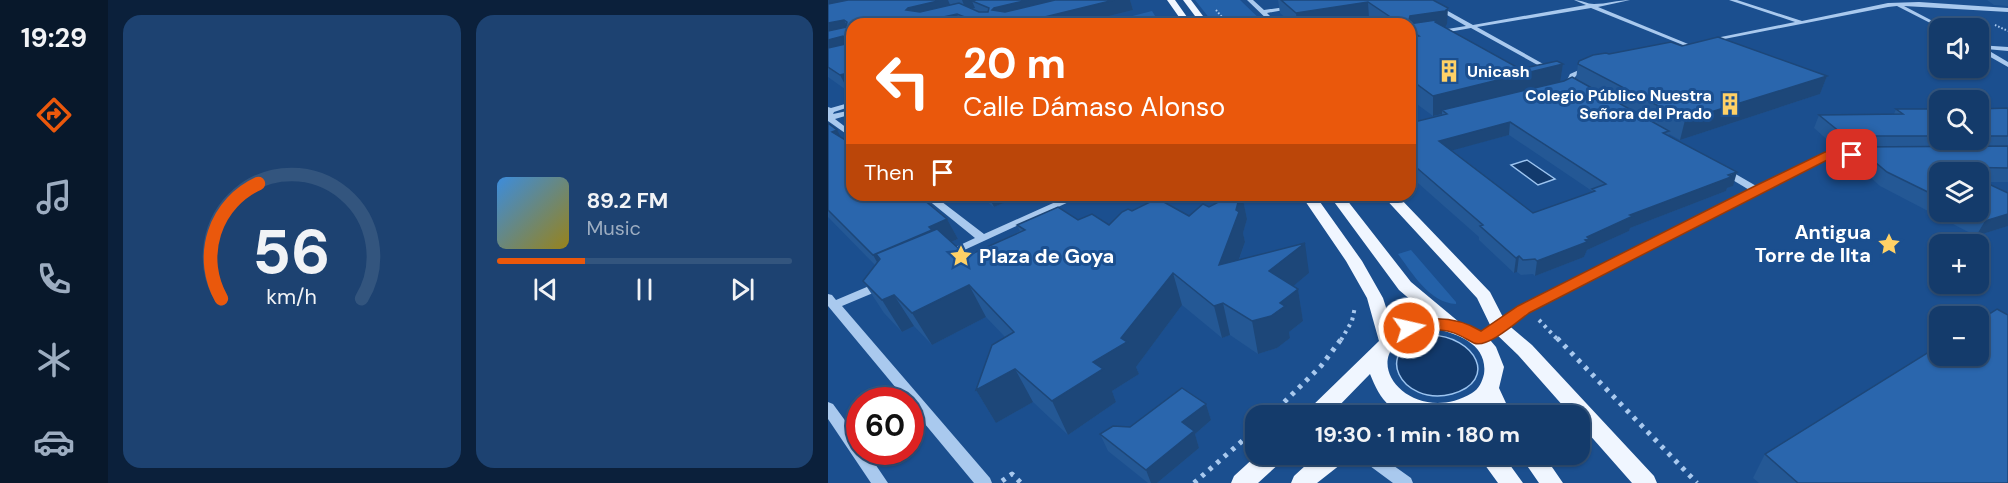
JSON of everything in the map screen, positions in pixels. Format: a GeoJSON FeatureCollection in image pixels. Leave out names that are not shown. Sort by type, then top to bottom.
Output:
{"type":"FeatureCollection","features":[{"type":"Feature","properties":{"kind":"main road"},"geometry":{"type":"LineString","coordinates":[[1171,0],[1184,18]]}},
{"type":"Feature","properties":{"kind":"main road"},"geometry":{"type":"LineString","coordinates":[[1187,0],[1200,18]]}},
{"type":"Feature","properties":{"kind":"main road"},"geometry":{"type":"LineString","coordinates":[[1312,201],[1354,261],[1375,298],[1384,347],[1377,370],[1384,387],[1404,405]]}},
{"type":"Feature","properties":{"kind":"main road"},"geometry":{"type":"LineString","coordinates":[[1341,201],[1405,286],[1452,325]]}},
{"type":"Feature","properties":{"kind":"main road"},"geometry":{"type":"LineString","coordinates":[[1395,201],[1484,296],[1498,327],[1525,350],[1646,483]]}},
{"type":"Feature","properties":{"kind":"main road"},"geometry":{"type":"LineString","coordinates":[[1327,405],[1399,332],[1419,325],[1436,323],[1466,330],[1481,339],[1491,351],[1495,374],[1489,388],[1466,405]]}},
{"type":"Feature","properties":{"kind":"main road"},"geometry":{"type":"LineString","coordinates":[[1489,388],[1497,405]]}},
{"type":"Feature","properties":{"kind":"main road"},"geometry":{"type":"LineString","coordinates":[[1242,483],[1262,465]]}},
{"type":"Feature","properties":{"kind":"main road"},"geometry":{"type":"LineString","coordinates":[[1302,483],[1321,465]]}},
{"type":"Feature","properties":{"kind":"main road"},"geometry":{"type":"LineString","coordinates":[[1497,465],[1512,483]]}},
{"type":"Feature","properties":{"kind":"main road"},"geometry":{"type":"LineString","coordinates":[[1538,465],[1552,483]]}},
{"type":"Feature","properties":{"kind":"street"},"geometry":{"type":"LineString","coordinates":[[1250,0],[1269,18]]}},
{"type":"Feature","properties":{"kind":"street"},"geometry":{"type":"LineString","coordinates":[[1424,0],[1576,87]]}},
{"type":"Feature","properties":{"kind":"street"},"geometry":{"type":"LineString","coordinates":[[1577,0],[1690,46]]}},
{"type":"Feature","properties":{"kind":"street"},"geometry":{"type":"LineString","coordinates":[[1416,36],[1627,0]]}},
{"type":"Feature","properties":{"kind":"street"},"geometry":{"type":"LineString","coordinates":[[1732,0],[1802,22]]}},
{"type":"Feature","properties":{"kind":"street"},"geometry":{"type":"LineString","coordinates":[[1888,0],[1929,21]]}},
{"type":"Feature","properties":{"kind":"street"},"geometry":{"type":"LineString","coordinates":[[1678,48],[1897,4],[2008,10]]}},
{"type":"Feature","properties":{"kind":"street"},"geometry":{"type":"LineString","coordinates":[[1263,12],[1295,8]]}},
{"type":"Feature","properties":{"kind":"street"},"geometry":{"type":"LineString","coordinates":[[1989,48],[2008,49]]}},
{"type":"Feature","properties":{"kind":"street"},"geometry":{"type":"LineString","coordinates":[[1989,53],[2008,65]]}},
{"type":"Feature","properties":{"kind":"street"},"geometry":{"type":"LineString","coordinates":[[1555,91],[1568,85],[1575,73],[1600,65]]}},
{"type":"Feature","properties":{"kind":"street"},"geometry":{"type":"LineString","coordinates":[[829,113],[846,106]]}},
{"type":"Feature","properties":{"kind":"street"},"geometry":{"type":"LineString","coordinates":[[829,113],[846,112]]}},
{"type":"Feature","properties":{"kind":"street"},"geometry":{"type":"LineString","coordinates":[[829,113],[846,130]]}},
{"type":"Feature","properties":{"kind":"street"},"geometry":{"type":"LineString","coordinates":[[1481,339],[1524,309],[1829,155],[1876,155]]}},
{"type":"Feature","properties":{"kind":"street"},"geometry":{"type":"LineString","coordinates":[[1717,167],[1757,190]]}},
{"type":"Feature","properties":{"kind":"street"},"geometry":{"type":"LineString","coordinates":[[934,201],[983,240]]}},
{"type":"Feature","properties":{"kind":"street"},"geometry":{"type":"LineString","coordinates":[[940,258],[1066,201]]}},
{"type":"Feature","properties":{"kind":"street"},"geometry":{"type":"LineString","coordinates":[[887,282],[831,301],[984,483]]}},
{"type":"Feature","properties":{"kind":"street"},"geometry":{"type":"LineString","coordinates":[[828,408],[880,483]]}},
{"type":"Feature","properties":{"kind":"street"},"geometry":{"type":"LineString","coordinates":[[1380,465],[1405,483]]}},
{"type":"Feature","properties":{"kind":"path"},"geometry":{"type":"LineString","coordinates":[[1282,405],[1334,350],[1356,310],[1355,298]]}},
{"type":"Feature","properties":{"kind":"path"},"geometry":{"type":"LineString","coordinates":[[1524,309],[1540,321],[1697,483]]}},
{"type":"Feature","properties":{"kind":"path"},"geometry":{"type":"LineString","coordinates":[[1194,483],[1245,439]]}},
{"type":"Feature","properties":{"kind":"path"},"geometry":{"type":"LineString","coordinates":[[999,483],[1012,474],[1021,483]]}},
{"type":"Feature","properties":{"kind":"shaded area"},"geometry":{"type":"Polygon","coordinates":[[[1195,0],[1240,0],[1259,18],[1209,18],[1195,0]]]}},
{"type":"Feature","properties":{"kind":"shaded area"},"geometry":{"type":"Polygon","coordinates":[[[1152,11],[1156,18],[1125,18],[1152,11]]]}},
{"type":"Feature","properties":{"kind":"shaded area"},"geometry":{"type":"Polygon","coordinates":[[[1527,160],[1555,179],[1538,185],[1511,165],[1527,160]]]}},
{"type":"Feature","properties":{"kind":"shaded area"},"geometry":{"type":"Polygon","coordinates":[[[1411,250],[1456,304],[1438,298],[1422,286],[1398,254],[1411,250]]]}},
{"type":"Feature","properties":{"kind":"shaded area"},"geometry":{"type":"Polygon","coordinates":[[[1430,335],[1446,337],[1470,351],[1476,360],[1478,370],[1475,379],[1466,388],[1452,394],[1434,396],[1418,392],[1399,374],[1397,363],[1401,352],[1411,342],[1430,335]]]}},
{"type":"Feature","properties":{"kind":"building"},"geometry":{"type":"Polygon","coordinates":[[[848,0],[942,0],[906,10],[920,12],[959,3],[979,12],[988,12],[989,8],[972,1],[1028,0],[992,10],[1005,12],[1055,0],[1114,0],[1045,17],[1048,18],[967,18],[957,14],[939,18],[846,18],[846,21],[828,23],[828,4],[848,0]]]}},
{"type":"Feature","properties":{"kind":"building"},"geometry":{"type":"Polygon","coordinates":[[[1281,0],[1433,0],[1448,8],[1445,11],[1410,16],[1410,18],[1392,18],[1368,2],[1296,13],[1281,0]]]}},
{"type":"Feature","properties":{"kind":"building"},"geometry":{"type":"Polygon","coordinates":[[[1436,20],[1435,22],[1520,69],[1557,61],[1563,64],[1433,96],[1416,83],[1416,36],[1419,36],[1416,34],[1416,23],[1436,20]]]}},
{"type":"Feature","properties":{"kind":"building"},"geometry":{"type":"Polygon","coordinates":[[[846,27],[846,39],[843,36],[828,40],[828,31],[846,27]]]}},
{"type":"Feature","properties":{"kind":"building"},"geometry":{"type":"Polygon","coordinates":[[[1718,37],[1827,76],[1685,120],[1578,64],[1579,61],[1593,55],[1671,42],[1682,46],[1718,37]]]}},
{"type":"Feature","properties":{"kind":"building"},"geometry":{"type":"Polygon","coordinates":[[[846,44],[846,74],[840,75],[828,67],[828,48],[846,44]]]}},
{"type":"Feature","properties":{"kind":"building"},"geometry":{"type":"Polygon","coordinates":[[[1572,77],[1669,131],[1663,133],[1737,172],[1728,175],[1731,177],[1630,215],[1633,216],[1587,237],[1589,239],[1585,240],[1587,242],[1537,261],[1535,259],[1523,260],[1519,256],[1516,258],[1480,226],[1483,225],[1416,167],[1416,122],[1447,114],[1442,110],[1564,81],[1572,77]],[[1510,122],[1439,141],[1533,213],[1595,191],[1592,189],[1606,184],[1510,122]]]}},
{"type":"Feature","properties":{"kind":"building"},"geometry":{"type":"Polygon","coordinates":[[[2008,108],[2008,136],[1989,136],[1989,109],[2008,108]]]}},
{"type":"Feature","properties":{"kind":"building"},"geometry":{"type":"Polygon","coordinates":[[[1896,109],[1929,109],[1929,136],[1845,136],[1819,115],[1903,114],[1896,109]]]}},
{"type":"Feature","properties":{"kind":"building"},"geometry":{"type":"Polygon","coordinates":[[[828,123],[837,130],[832,132],[846,140],[846,201],[925,201],[947,219],[929,227],[932,230],[873,255],[828,210],[828,123]]]}},
{"type":"Feature","properties":{"kind":"building"},"geometry":{"type":"Polygon","coordinates":[[[1989,146],[2008,146],[2008,168],[1989,168],[1989,162],[1929,162],[1929,193],[1887,172],[1857,147],[1929,147],[1929,150],[1989,150],[1989,146]]]}},
{"type":"Feature","properties":{"kind":"building"},"geometry":{"type":"Polygon","coordinates":[[[1989,184],[2008,193],[2008,214],[1989,220],[1989,184]]]}},
{"type":"Feature","properties":{"kind":"building"},"geometry":{"type":"Polygon","coordinates":[[[1152,201],[1162,201],[1189,216],[1203,204],[1209,207],[1220,201],[1238,201],[1236,210],[1239,212],[1219,265],[1305,243],[1269,271],[1298,289],[1280,303],[1285,306],[1271,316],[1252,321],[1223,303],[1214,306],[1173,273],[1121,338],[1127,342],[1093,362],[1103,369],[1052,401],[1015,369],[976,390],[992,345],[1014,332],[969,285],[912,313],[894,295],[882,300],[863,281],[880,259],[876,254],[937,229],[967,256],[1025,230],[1017,225],[1058,207],[1078,220],[1092,214],[1109,225],[1122,212],[1128,209],[1132,211],[1152,201]]]}},
{"type":"Feature","properties":{"kind":"building"},"geometry":{"type":"Polygon","coordinates":[[[1997,309],[2008,315],[2007,483],[1798,483],[1765,454],[1929,352],[1929,366],[1989,366],[1989,314],[1997,309]]]}},
{"type":"Feature","properties":{"kind":"building"},"geometry":{"type":"Polygon","coordinates":[[[1182,388],[1206,404],[1182,422],[1194,431],[1146,470],[1100,434],[1113,426],[1130,427],[1182,388]]]}},
{"type":"Feature","properties":{"kind":"place","name":"Unicash"},"geometry":{"type":"Point","coordinates":[1449,71]}},
{"type":"Feature","properties":{"kind":"place","name":"Colegio Público Nuestra Señora del Prado"},"geometry":{"type":"Point","coordinates":[1730,104]}},
{"type":"Feature","properties":{"kind":"place","name":"Antigua Torre de Ilta"},"geometry":{"type":"Point","coordinates":[1889,244]}},
{"type":"Feature","properties":{"kind":"place","name":"Plaza de Goya"},"geometry":{"type":"Point","coordinates":[961,256]}},
{"type":"Feature","properties":{"kind":"route"},"geometry":{"type":"LineString","coordinates":[[1409,328],[1430,323],[1452,325],[1481,339],[1524,309],[1757,190],[1829,155],[1852,155]]}}]}
